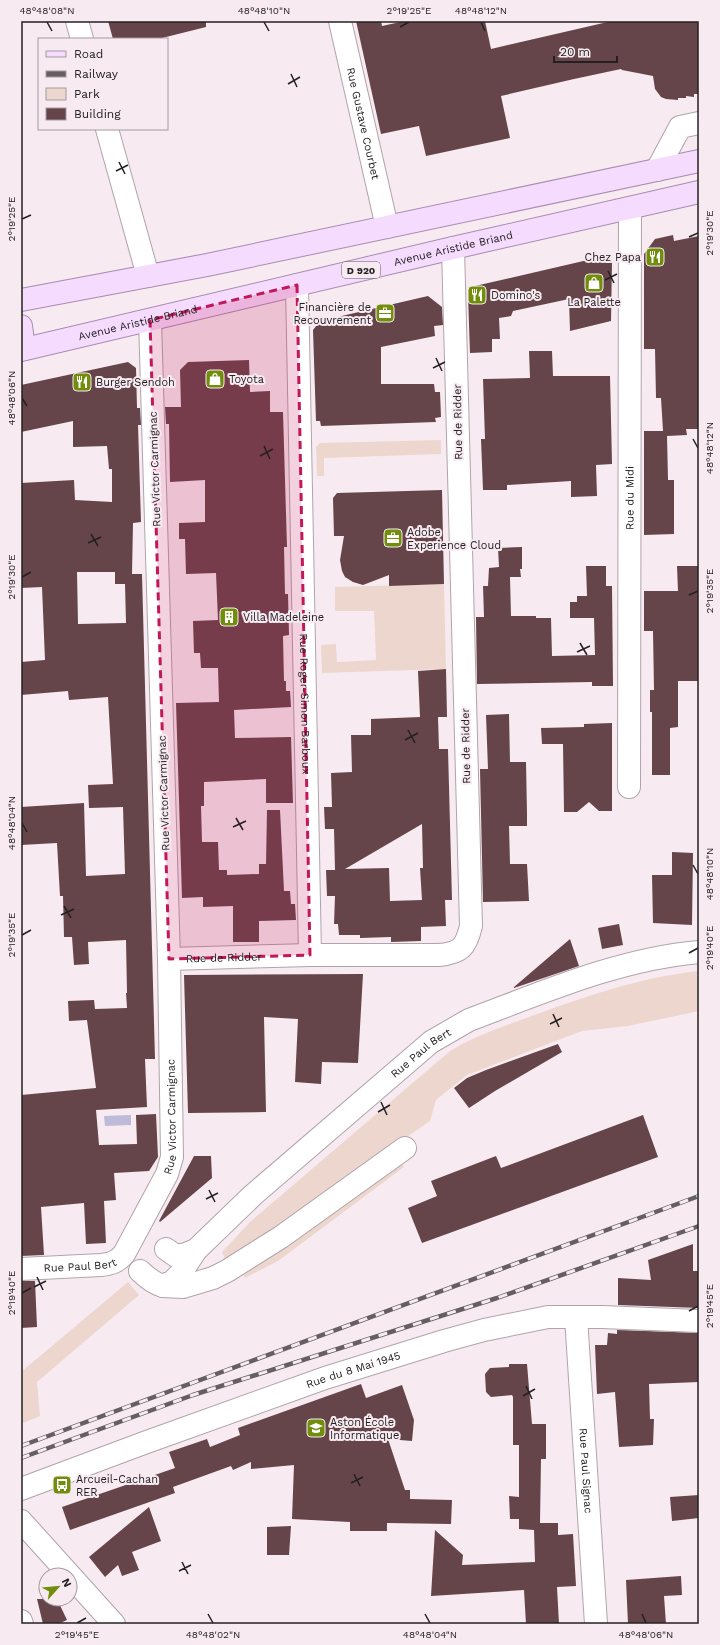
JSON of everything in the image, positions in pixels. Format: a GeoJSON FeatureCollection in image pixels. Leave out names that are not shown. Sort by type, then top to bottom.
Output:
{"type":"FeatureCollection","features":[{"type":"Feature","properties":{"kind":"main road"},"geometry":{"type":"LineString","coordinates":[[21,300],[148,276],[699,161]]}},
{"type":"Feature","properties":{"kind":"main road","name":"Avenue Aristide Briand"},"geometry":{"type":"LineString","coordinates":[[23,350],[453,248],[630,209],[699,192]]}},
{"type":"Feature","properties":{"kind":"main road"},"geometry":{"type":"LineString","coordinates":[[21,326],[23,350]]}},
{"type":"Feature","properties":{"kind":"street"},"geometry":{"type":"LineString","coordinates":[[77,21],[82,38]]}},
{"type":"Feature","properties":{"kind":"street","name":"Rue Gustave Courbet"},"geometry":{"type":"LineString","coordinates":[[340,21],[387,227]]}},
{"type":"Feature","properties":{"kind":"street"},"geometry":{"type":"LineString","coordinates":[[657,170],[680,127],[699,123]]}},
{"type":"Feature","properties":{"kind":"street"},"geometry":{"type":"LineString","coordinates":[[107,130],[148,276]]}},
{"type":"Feature","properties":{"kind":"street","name":"Rue du Midi"},"geometry":{"type":"LineString","coordinates":[[629,787],[630,209]]}},
{"type":"Feature","properties":{"kind":"street","name":"Rue de Ridder"},"geometry":{"type":"LineString","coordinates":[[169,960],[310,955],[447,954],[459,950],[469,937],[471,926],[453,248]]}},
{"type":"Feature","properties":{"kind":"street","name":"Rue Roger-Simon Barboux"},"geometry":{"type":"LineString","coordinates":[[297,285],[310,955]]}},
{"type":"Feature","properties":{"kind":"street","name":"Rue Victor Carmignac"},"geometry":{"type":"LineString","coordinates":[[132,1263],[141,1222],[167,1174],[172,1157],[169,960],[150,320]]}},
{"type":"Feature","properties":{"kind":"street","name":"Rue Paul Bert"},"geometry":{"type":"LineString","coordinates":[[163,1286],[168,1284],[181,1273],[196,1250],[259,1190],[431,1042],[469,1020],[602,971],[641,961],[699,952]]}},
{"type":"Feature","properties":{"kind":"street"},"geometry":{"type":"LineString","coordinates":[[132,1263],[152,1282],[163,1286],[183,1287],[213,1278],[227,1271],[281,1237],[405,1148]]}},
{"type":"Feature","properties":{"kind":"street","name":"Rue Paul Bert"},"geometry":{"type":"LineString","coordinates":[[141,1222],[162,1245],[176,1256],[196,1250]]}},
{"type":"Feature","properties":{"kind":"street","name":"Rue Paul Bert"},"geometry":{"type":"LineString","coordinates":[[21,1269],[132,1263]]}},
{"type":"Feature","properties":{"kind":"street","name":"Rue du 8 Mai 1945"},"geometry":{"type":"LineString","coordinates":[[21,1489],[285,1392],[437,1343],[484,1330],[548,1317],[699,1321]]}},
{"type":"Feature","properties":{"kind":"street","name":"Rue Paul Signac"},"geometry":{"type":"LineString","coordinates":[[576,1317],[596,1624]]}},
{"type":"Feature","properties":{"kind":"street"},"geometry":{"type":"LineString","coordinates":[[21,1521],[114,1624]]}},
{"type":"Feature","properties":{"kind":"highlighted area"},"geometry":{"type":"Polygon","coordinates":[[[297,285],[310,955],[169,959],[150,320],[297,285]]]}},
{"type":"Feature","properties":{"kind":"green space"},"geometry":{"type":"Polygon","coordinates":[[[441,440],[441,454],[324,458],[324,476],[317,476],[316,447],[320,443],[441,440]]]}},
{"type":"Feature","properties":{"kind":"green space"},"geometry":{"type":"Polygon","coordinates":[[[444,584],[446,669],[322,673],[321,645],[336,644],[337,662],[376,660],[374,611],[335,611],[335,587],[444,584]]]}},
{"type":"Feature","properties":{"kind":"green space"},"geometry":{"type":"Polygon","coordinates":[[[699,971],[699,1011],[628,1026],[582,1031],[467,1075],[436,1100],[430,1121],[226,1261],[222,1252],[250,1222],[450,1051],[488,1032],[591,995],[655,978],[699,971]]]}},
{"type":"Feature","properties":{"kind":"green space"},"geometry":{"type":"Polygon","coordinates":[[[401,1162],[404,1167],[278,1261],[245,1278],[243,1275],[261,1261],[401,1162]]]}},
{"type":"Feature","properties":{"kind":"green space"},"geometry":{"type":"Polygon","coordinates":[[[128,1282],[139,1295],[37,1382],[40,1416],[21,1424],[21,1372],[128,1282]]]}},
{"type":"Feature","properties":{"kind":"shaded area"},"geometry":{"type":"Polygon","coordinates":[[[131,1115],[131,1125],[105,1126],[104,1116],[131,1115]]]}},
{"type":"Feature","properties":{"kind":"building"},"geometry":{"type":"Polygon","coordinates":[[[108,21],[206,21],[206,27],[162,38],[113,38],[108,21]]]}},
{"type":"Feature","properties":{"kind":"building"},"geometry":{"type":"Polygon","coordinates":[[[356,21],[381,21],[382,26],[405,21],[485,21],[491,49],[612,21],[699,21],[699,94],[694,94],[694,97],[686,96],[686,98],[678,98],[678,100],[666,99],[661,97],[655,89],[653,76],[621,69],[574,79],[501,96],[510,138],[426,156],[419,126],[381,134],[356,21]]]}},
{"type":"Feature","properties":{"kind":"building"},"geometry":{"type":"Polygon","coordinates":[[[673,235],[674,241],[699,236],[699,429],[686,429],[687,435],[667,436],[668,480],[674,480],[674,534],[644,535],[644,431],[663,431],[661,398],[656,398],[655,349],[644,349],[644,254],[655,239],[673,235]]]}},
{"type":"Feature","properties":{"kind":"building"},"geometry":{"type":"Polygon","coordinates":[[[605,256],[612,263],[611,321],[570,331],[569,299],[513,311],[511,316],[499,318],[500,339],[492,339],[492,352],[470,353],[468,295],[475,286],[605,256]]]}},
{"type":"Feature","properties":{"kind":"building"},"geometry":{"type":"Polygon","coordinates":[[[428,296],[442,307],[443,325],[434,326],[435,336],[381,347],[381,384],[434,384],[435,392],[440,392],[441,417],[435,418],[436,422],[321,426],[320,421],[316,421],[313,330],[320,321],[428,296]]]}},
{"type":"Feature","properties":{"kind":"building"},"geometry":{"type":"Polygon","coordinates":[[[529,351],[552,351],[553,376],[610,376],[612,464],[596,465],[597,496],[571,497],[571,481],[507,485],[507,490],[483,490],[481,439],[485,439],[483,379],[530,378],[529,351]]]}},
{"type":"Feature","properties":{"kind":"building"},"geometry":{"type":"Polygon","coordinates":[[[249,360],[250,392],[270,391],[270,412],[283,412],[287,547],[284,547],[285,594],[288,594],[289,635],[283,636],[284,681],[286,681],[286,691],[290,691],[291,707],[234,710],[235,738],[291,737],[293,803],[266,803],[266,779],[204,782],[204,806],[201,806],[202,842],[218,842],[219,870],[227,870],[227,875],[259,874],[259,864],[266,864],[267,810],[280,810],[284,891],[290,891],[291,904],[295,904],[296,920],[259,921],[259,942],[233,942],[233,906],[203,907],[203,897],[182,898],[176,703],[219,702],[218,668],[201,668],[200,653],[194,653],[193,621],[218,620],[216,573],[186,574],[185,539],[179,539],[179,523],[205,522],[205,480],[170,482],[169,424],[166,424],[165,407],[181,407],[180,370],[188,362],[249,360]]]}},
{"type":"Feature","properties":{"kind":"building"},"geometry":{"type":"Polygon","coordinates":[[[128,362],[136,368],[137,408],[140,408],[141,425],[138,425],[141,522],[133,523],[132,574],[142,574],[155,1059],[145,1059],[147,1107],[96,1110],[99,1145],[137,1144],[136,1115],[156,1114],[158,1157],[149,1171],[114,1173],[116,1200],[104,1201],[106,1243],[86,1244],[84,1203],[41,1207],[44,1255],[21,1256],[21,1095],[96,1088],[87,1020],[69,1021],[68,1001],[94,1000],[95,1009],[127,1008],[127,993],[126,940],[88,942],[89,964],[74,965],[72,937],[64,937],[63,896],[60,896],[57,843],[21,845],[21,807],[84,803],[86,876],[125,874],[123,807],[89,808],[88,785],[113,784],[108,697],[69,700],[68,691],[21,695],[21,662],[45,660],[42,587],[21,588],[21,483],[74,480],[75,500],[112,502],[112,469],[109,469],[107,446],[73,447],[73,421],[21,432],[21,385],[128,362]],[[77,572],[78,624],[126,623],[125,584],[115,584],[115,572],[77,572]]]}},
{"type":"Feature","properties":{"kind":"building","name":"Adobe Experience Cloud"},"geometry":{"type":"Polygon","coordinates":[[[442,490],[444,584],[389,586],[389,575],[363,585],[353,582],[345,577],[340,560],[344,536],[334,536],[333,498],[337,493],[442,490]]]}},
{"type":"Feature","properties":{"kind":"building"},"geometry":{"type":"Polygon","coordinates":[[[522,547],[522,569],[520,569],[521,577],[510,577],[511,616],[536,616],[536,618],[551,618],[552,656],[595,655],[594,618],[570,618],[570,602],[577,602],[577,596],[587,596],[586,566],[606,566],[606,586],[612,586],[613,686],[592,686],[592,682],[477,684],[476,617],[484,617],[483,586],[488,586],[489,568],[499,567],[498,548],[522,547]]]}},
{"type":"Feature","properties":{"kind":"building"},"geometry":{"type":"Polygon","coordinates":[[[677,566],[699,566],[699,681],[678,681],[678,727],[670,728],[670,775],[652,775],[652,712],[650,712],[650,690],[654,690],[653,631],[644,631],[644,591],[678,591],[677,566]]]}},
{"type":"Feature","properties":{"kind":"building"},"geometry":{"type":"Polygon","coordinates":[[[446,669],[447,717],[438,717],[439,749],[448,749],[452,900],[445,900],[446,926],[421,927],[421,941],[391,942],[391,937],[360,938],[360,935],[339,935],[338,924],[334,924],[335,896],[327,896],[326,870],[335,870],[334,829],[325,829],[324,807],[332,807],[331,773],[352,772],[351,735],[371,735],[371,719],[420,717],[418,671],[446,669]],[[422,824],[345,869],[389,868],[390,901],[422,900],[420,868],[423,868],[422,824]]]}},
{"type":"Feature","properties":{"kind":"building"},"geometry":{"type":"Polygon","coordinates":[[[509,714],[510,762],[526,762],[527,814],[527,826],[509,826],[510,864],[527,864],[529,901],[483,902],[480,769],[488,769],[486,715],[509,714]]]}},
{"type":"Feature","properties":{"kind":"building"},"geometry":{"type":"Polygon","coordinates":[[[612,723],[612,811],[599,811],[589,802],[577,812],[564,812],[563,744],[542,744],[541,728],[584,727],[584,724],[612,723]]]}},
{"type":"Feature","properties":{"kind":"building"},"geometry":{"type":"Polygon","coordinates":[[[672,852],[693,853],[692,925],[653,923],[652,875],[672,875],[672,852]]]}},
{"type":"Feature","properties":{"kind":"building"},"geometry":{"type":"Polygon","coordinates":[[[619,924],[623,945],[602,949],[598,928],[619,924]]]}},
{"type":"Feature","properties":{"kind":"building"},"geometry":{"type":"Polygon","coordinates":[[[570,939],[579,966],[514,988],[514,987],[570,939]]]}},
{"type":"Feature","properties":{"kind":"building"},"geometry":{"type":"Polygon","coordinates":[[[363,974],[358,1063],[322,1062],[321,1084],[295,1082],[298,1019],[264,1017],[266,1112],[188,1113],[184,975],[363,974]]]}},
{"type":"Feature","properties":{"kind":"building"},"geometry":{"type":"Polygon","coordinates":[[[558,1044],[562,1052],[469,1108],[454,1088],[467,1078],[558,1044]]]}},
{"type":"Feature","properties":{"kind":"building"},"geometry":{"type":"Polygon","coordinates":[[[643,1115],[658,1157],[422,1243],[408,1208],[437,1196],[431,1181],[496,1156],[501,1168],[643,1115]]]}},
{"type":"Feature","properties":{"kind":"building"},"geometry":{"type":"Polygon","coordinates":[[[194,1156],[211,1156],[212,1178],[160,1222],[159,1221],[194,1156]]]}},
{"type":"Feature","properties":{"kind":"building"},"geometry":{"type":"Polygon","coordinates":[[[693,1244],[693,1271],[699,1271],[699,1308],[618,1305],[618,1278],[651,1280],[648,1260],[693,1244]]]}},
{"type":"Feature","properties":{"kind":"building"},"geometry":{"type":"Polygon","coordinates":[[[21,1281],[35,1281],[37,1327],[21,1328],[21,1281]]]}},
{"type":"Feature","properties":{"kind":"building"},"geometry":{"type":"Polygon","coordinates":[[[617,1330],[699,1333],[699,1382],[649,1384],[650,1419],[654,1419],[653,1445],[619,1447],[615,1392],[597,1394],[595,1345],[607,1345],[608,1333],[617,1334],[617,1330]]]}},
{"type":"Feature","properties":{"kind":"building"},"geometry":{"type":"Polygon","coordinates":[[[509,1364],[527,1364],[532,1424],[546,1424],[546,1459],[541,1459],[540,1523],[558,1523],[558,1535],[573,1534],[576,1586],[557,1587],[559,1624],[526,1624],[524,1590],[431,1596],[435,1530],[463,1555],[462,1565],[535,1562],[534,1530],[519,1529],[519,1519],[510,1519],[509,1496],[519,1497],[519,1445],[513,1445],[513,1397],[512,1395],[491,1397],[486,1392],[485,1374],[490,1368],[509,1367],[509,1364]]]}},
{"type":"Feature","properties":{"kind":"building"},"geometry":{"type":"Polygon","coordinates":[[[361,1384],[366,1398],[402,1385],[414,1420],[412,1441],[388,1439],[405,1490],[410,1490],[410,1499],[452,1500],[451,1524],[387,1523],[387,1531],[350,1531],[350,1522],[292,1519],[294,1465],[251,1469],[251,1462],[233,1470],[231,1466],[173,1487],[175,1493],[70,1530],[62,1507],[175,1468],[169,1452],[207,1439],[210,1447],[240,1435],[238,1428],[361,1384]]]}},
{"type":"Feature","properties":{"kind":"building"},"geometry":{"type":"Polygon","coordinates":[[[699,1495],[699,1518],[672,1521],[670,1497],[699,1495]]]}},
{"type":"Feature","properties":{"kind":"building"},"geometry":{"type":"Polygon","coordinates":[[[149,1507],[161,1541],[132,1552],[139,1570],[122,1576],[118,1565],[105,1577],[89,1557],[149,1507]]]}},
{"type":"Feature","properties":{"kind":"building"},"geometry":{"type":"Polygon","coordinates":[[[291,1526],[289,1555],[267,1555],[267,1527],[291,1526]]]}},
{"type":"Feature","properties":{"kind":"building"},"geometry":{"type":"Polygon","coordinates":[[[681,1576],[682,1595],[664,1596],[666,1624],[628,1624],[626,1580],[681,1576]]]}},
{"type":"Feature","properties":{"kind":"building"},"geometry":{"type":"Polygon","coordinates":[[[39,1607],[61,1607],[67,1620],[58,1624],[43,1624],[39,1607]]]}},
{"type":"Feature","properties":{"kind":"railway"},"geometry":{"type":"LineString","coordinates":[[21,1446],[699,1196]]}},
{"type":"Feature","properties":{"kind":"railway"},"geometry":{"type":"LineString","coordinates":[[21,1458],[193,1395],[497,1298],[699,1226]]}},
{"type":"Feature","properties":{"kind":"place","name":"Chez Papa"},"geometry":{"type":"Point","coordinates":[655,257]}},
{"type":"Feature","properties":{"kind":"place","name":"La Palette"},"geometry":{"type":"Point","coordinates":[594,283]}},
{"type":"Feature","properties":{"kind":"place","name":"Domino's"},"geometry":{"type":"Point","coordinates":[477,295]}},
{"type":"Feature","properties":{"kind":"place","name":"Financière de Recouvrement"},"geometry":{"type":"Point","coordinates":[385,313]}},
{"type":"Feature","properties":{"kind":"place","name":"Toyota"},"geometry":{"type":"Point","coordinates":[215,379]}},
{"type":"Feature","properties":{"kind":"place","name":"Burger Sendoh"},"geometry":{"type":"Point","coordinates":[82,382]}},
{"type":"Feature","properties":{"kind":"place","name":"Adobe Experience Cloud"},"geometry":{"type":"Point","coordinates":[393,538]}},
{"type":"Feature","properties":{"kind":"place","name":"Villa Madeleine"},"geometry":{"type":"Point","coordinates":[229,617]}},
{"type":"Feature","properties":{"kind":"place","name":"Aston École Informatique"},"geometry":{"type":"Point","coordinates":[316,1428]}},
{"type":"Feature","properties":{"kind":"place","name":"Arcueil-Cachan RER"},"geometry":{"type":"Point","coordinates":[62,1485]}}]}
